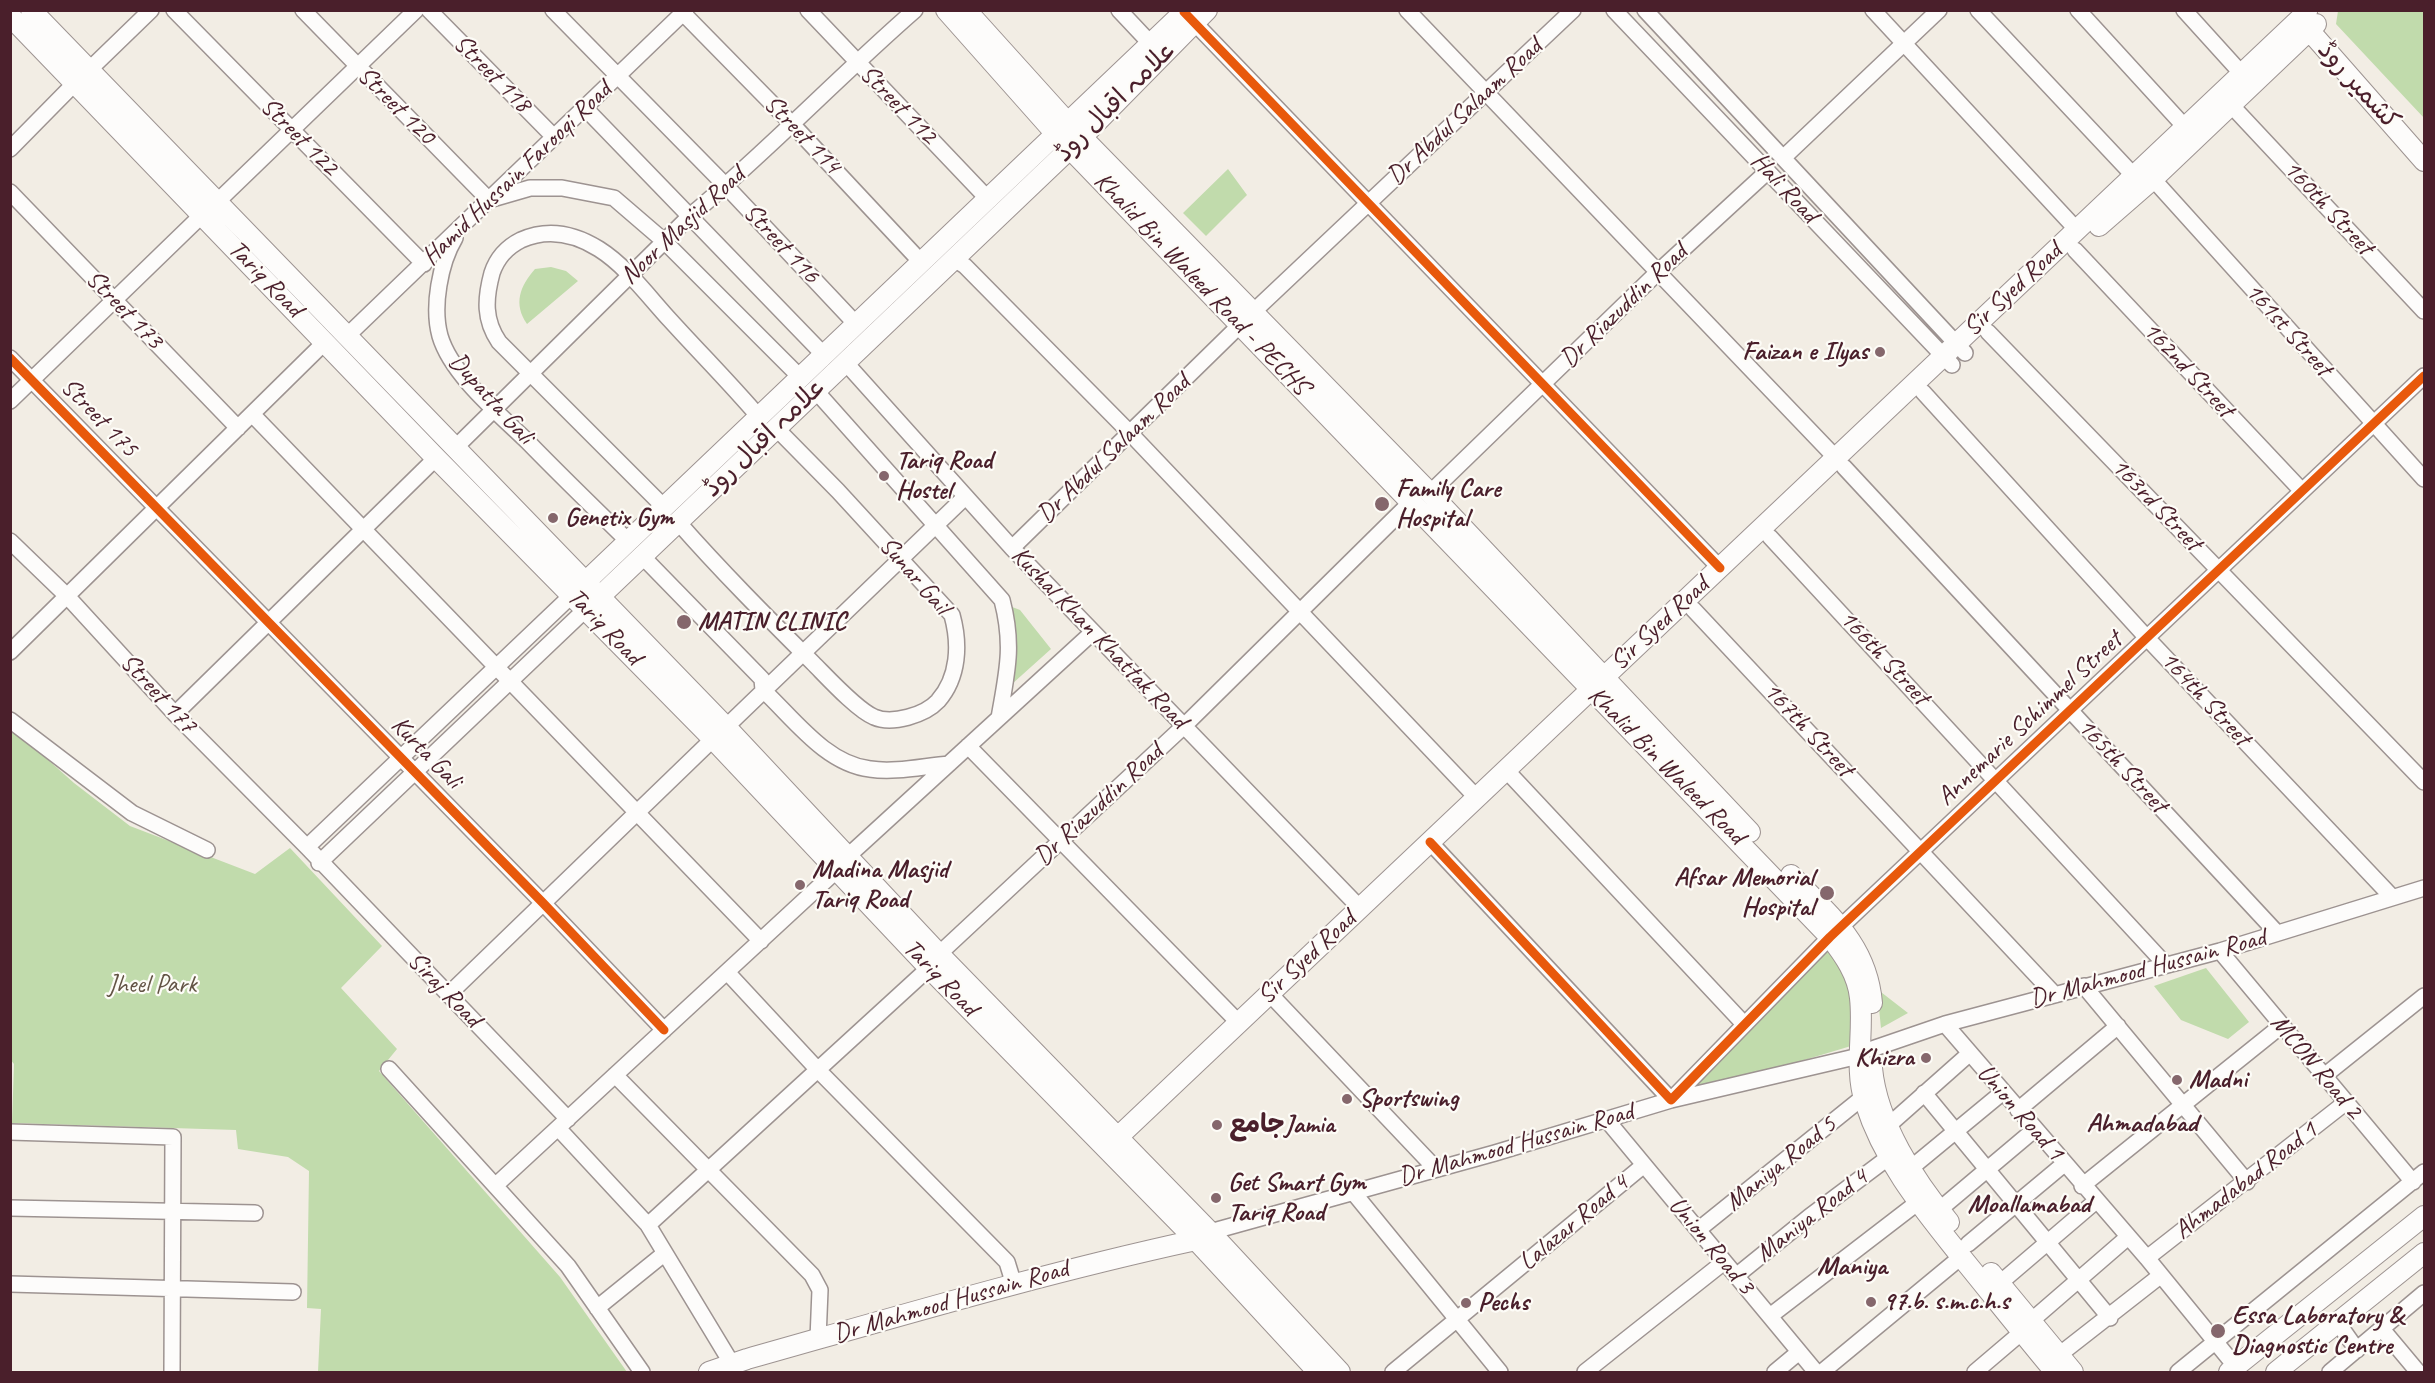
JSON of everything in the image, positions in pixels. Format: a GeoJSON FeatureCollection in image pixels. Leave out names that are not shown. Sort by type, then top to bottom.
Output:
{"type":"FeatureCollection","features":[{"type":"Feature","properties":{"kind":"main road","name":"Tariq Road"},"geometry":{"type":"LineString","coordinates":[[31,10],[82,76],[202,214],[436,458],[579,588]]}},
{"type":"Feature","properties":{"kind":"main road","name":"Khalid Bin Waleed Road - PECHS"},"geometry":{"type":"LineString","coordinates":[[946,10],[1246,319],[1410,503]]}},
{"type":"Feature","properties":{"kind":"main road","name":"Khalid Bin Waleed Road - PECHS"},"geometry":{"type":"LineString","coordinates":[[966,10],[1062,128]]}},
{"type":"Feature","properties":{"kind":"main road","name":"علامہ اقبال روڈ"},"geometry":{"type":"LineString","coordinates":[[593,603],[776,428],[808,384],[824,355],[1151,44],[1193,14]]}},
{"type":"Feature","properties":{"kind":"main road","name":"علامہ اقبال روڈ"},"geometry":{"type":"LineString","coordinates":[[579,588],[759,417],[845,362],[1076,143],[1193,14]]}},
{"type":"Feature","properties":{"kind":"main road","name":"Tariq Road"},"geometry":{"type":"LineString","coordinates":[[10,16],[82,76],[217,202],[456,447],[579,588],[934,961],[1203,1236]]}},
{"type":"Feature","properties":{"kind":"main road","name":"Sir Syed Road"},"geometry":{"type":"LineString","coordinates":[[2144,178],[2185,127],[2231,105],[2305,18]]}},
{"type":"Feature","properties":{"kind":"main road","name":"Sir Syed Road"},"geometry":{"type":"LineString","coordinates":[[1840,462],[1923,392],[1954,354],[1988,332],[2075,250],[2101,216],[2211,113],[2242,74],[2305,18]]}},
{"type":"Feature","properties":{"kind":"main road","name":"کشمیر روڈ"},"geometry":{"type":"LineString","coordinates":[[2305,18],[2424,142]]}},
{"type":"Feature","properties":{"kind":"main road","name":"کشمیر روڈ"},"geometry":{"type":"LineString","coordinates":[[2305,18],[2424,161]]}},
{"type":"Feature","properties":{"kind":"main road","name":"Sir Syed Road"},"geometry":{"type":"LineString","coordinates":[[1597,684],[1693,609],[1720,567],[1817,484],[1954,354],[2077,230],[2101,216]]}},
{"type":"Feature","properties":{"kind":"main road","name":"Khalid Bin Waleed Road - PECHS"},"geometry":{"type":"LineString","coordinates":[[1246,319],[1430,493]]}},
{"type":"Feature","properties":{"kind":"main road","name":"Sir Syed Road"},"geometry":{"type":"LineString","coordinates":[[1122,1141],[1510,774],[1597,684],[1770,537],[1817,484]]}},
{"type":"Feature","properties":{"kind":"main road","name":"Khalid Bin Waleed Road"},"geometry":{"type":"LineString","coordinates":[[1430,493],[1597,684]]}},
{"type":"Feature","properties":{"kind":"main road","name":"Khalid Bin Waleed Road"},"geometry":{"type":"LineString","coordinates":[[1410,503],[1597,684],[1694,793],[1836,933],[1860,997],[1865,1053],[1864,1100],[1889,1157],[1917,1203],[2000,1283],[2026,1327]]}},
{"type":"Feature","properties":{"kind":"main road","name":"Sir Syed Road"},"geometry":{"type":"LineString","coordinates":[[1122,1141],[1239,1023],[1274,998],[1360,908],[1434,846],[1477,798],[1510,774]]}},
{"type":"Feature","properties":{"kind":"main road","name":"Tariq Road"},"geometry":{"type":"LineString","coordinates":[[934,961],[1122,1141],[1203,1236]]}},
{"type":"Feature","properties":{"kind":"main road","name":"Khalid Bin Waleed Road"},"geometry":{"type":"LineString","coordinates":[[1865,1053],[1889,1125],[1911,1168],[1965,1251],[2026,1327]]}},
{"type":"Feature","properties":{"kind":"main road"},"geometry":{"type":"LineString","coordinates":[[2232,1370],[2424,1216]]}},
{"type":"Feature","properties":{"kind":"main road","name":"Dr Mahmood Hussain Road"},"geometry":{"type":"LineString","coordinates":[[709,1372],[744,1365],[818,1339],[1011,1284],[1203,1236]]}},
{"type":"Feature","properties":{"kind":"main road"},"geometry":{"type":"LineString","coordinates":[[1203,1236],[1318,1372]]}},
{"type":"Feature","properties":{"kind":"main road"},"geometry":{"type":"LineString","coordinates":[[1203,1236],[1340,1372]]}},
{"type":"Feature","properties":{"kind":"main road"},"geometry":{"type":"LineString","coordinates":[[2276,1372],[2424,1253]]}},
{"type":"Feature","properties":{"kind":"main road"},"geometry":{"type":"LineString","coordinates":[[2026,1327],[2057,1364],[2073,1372]]}},
{"type":"Feature","properties":{"kind":"street"},"geometry":{"type":"LineString","coordinates":[[10,149],[151,10]]}},
{"type":"Feature","properties":{"kind":"street","name":"Street 122"},"geometry":{"type":"LineString","coordinates":[[174,10],[424,264]]}},
{"type":"Feature","properties":{"kind":"street","name":"Street 120"},"geometry":{"type":"LineString","coordinates":[[303,10],[489,200]]}},
{"type":"Feature","properties":{"kind":"street"},"geometry":{"type":"LineString","coordinates":[[217,202],[416,10]]}},
{"type":"Feature","properties":{"kind":"street","name":"Street 118"},"geometry":{"type":"LineString","coordinates":[[429,10],[554,137]]}},
{"type":"Feature","properties":{"kind":"street","name":"Street 116"},"geometry":{"type":"LineString","coordinates":[[553,10],[726,186],[856,324]]}},
{"type":"Feature","properties":{"kind":"street","name":"Street 112"},"geometry":{"type":"LineString","coordinates":[[808,10],[988,199]]}},
{"type":"Feature","properties":{"kind":"street","name":"Noor Masjid Road"},"geometry":{"type":"LineString","coordinates":[[456,447],[690,216],[726,186],[857,61],[915,10]]}},
{"type":"Feature","properties":{"kind":"street"},"geometry":{"type":"LineString","coordinates":[[1119,10],[1151,44]]}},
{"type":"Feature","properties":{"kind":"street","name":"165th Street"},"geometry":{"type":"LineString","coordinates":[[1407,10],[1840,462],[2277,933]]}},
{"type":"Feature","properties":{"kind":"street","name":"Dr Abdul Salaam Road"},"geometry":{"type":"LineString","coordinates":[[1012,548],[1246,319],[1573,10]]}},
{"type":"Feature","properties":{"kind":"street","name":"Hali Road"},"geometry":{"type":"LineString","coordinates":[[1614,10],[1767,170],[1954,354]]}},
{"type":"Feature","properties":{"kind":"street","name":"Hali Road"},"geometry":{"type":"LineString","coordinates":[[1645,10],[1781,156],[1954,354]]}},
{"type":"Feature","properties":{"kind":"street"},"geometry":{"type":"LineString","coordinates":[[1873,10],[2077,230]]}},
{"type":"Feature","properties":{"kind":"street"},"geometry":{"type":"LineString","coordinates":[[1781,156],[1904,45],[1939,10]]}},
{"type":"Feature","properties":{"kind":"street","name":"161st Street"},"geometry":{"type":"LineString","coordinates":[[1978,10],[2144,178],[2424,479]]}},
{"type":"Feature","properties":{"kind":"street"},"geometry":{"type":"LineString","coordinates":[[2078,10],[2185,127]]}},
{"type":"Feature","properties":{"kind":"street"},"geometry":{"type":"LineString","coordinates":[[2184,10],[2242,74]]}},
{"type":"Feature","properties":{"kind":"street","name":"Hamid Hussain Farooqi Road"},"geometry":{"type":"LineString","coordinates":[[347,336],[683,12]]}},
{"type":"Feature","properties":{"kind":"street","name":"Street 114"},"geometry":{"type":"LineString","coordinates":[[683,12],[921,262]]}},
{"type":"Feature","properties":{"kind":"street"},"geometry":{"type":"LineString","coordinates":[[1193,14],[1369,203],[1720,567]]}},
{"type":"Feature","properties":{"kind":"street","name":"160th Street"},"geometry":{"type":"LineString","coordinates":[[2231,105],[2424,311]]}},
{"type":"Feature","properties":{"kind":"street"},"geometry":{"type":"LineString","coordinates":[[585,108],[824,355]]}},
{"type":"Feature","properties":{"kind":"street","name":"Dr Riazuddin Road"},"geometry":{"type":"LineString","coordinates":[[1430,493],[1781,156]]}},
{"type":"Feature","properties":{"kind":"street"},"geometry":{"type":"LineString","coordinates":[[489,200],[530,188],[562,188],[596,192],[614,198],[664,241],[808,384],[1002,600],[1010,630],[1009,662],[999,718]]}},
{"type":"Feature","properties":{"kind":"street","name":"Street 173"},"geometry":{"type":"LineString","coordinates":[[10,192],[238,428]]}},
{"type":"Feature","properties":{"kind":"street"},"geometry":{"type":"LineString","coordinates":[[10,401],[202,214]]}},
{"type":"Feature","properties":{"kind":"street","name":"Dupatta Gali"},"geometry":{"type":"LineString","coordinates":[[463,226],[448,250],[441,277],[439,334],[450,360],[494,408],[628,541]]}},
{"type":"Feature","properties":{"kind":"street"},"geometry":{"type":"LineString","coordinates":[[664,507],[532,372],[499,342],[490,329],[486,298],[494,267],[512,245],[544,233],[567,235],[600,250],[629,276],[759,417]]}},
{"type":"Feature","properties":{"kind":"street","name":"162nd Street"},"geometry":{"type":"LineString","coordinates":[[2075,250],[2302,490]]}},
{"type":"Feature","properties":{"kind":"street"},"geometry":{"type":"LineString","coordinates":[[954,259],[965,266],[1130,433],[1299,614],[1477,798]]}},
{"type":"Feature","properties":{"kind":"street","name":"163rd Street"},"geometry":{"type":"LineString","coordinates":[[1988,332],[2424,782]]}},
{"type":"Feature","properties":{"kind":"street"},"geometry":{"type":"LineString","coordinates":[[10,652],[326,341]]}},
{"type":"Feature","properties":{"kind":"street","name":"Street 175"},"geometry":{"type":"LineString","coordinates":[[10,358],[157,508]]}},
{"type":"Feature","properties":{"kind":"street","name":"Kushal Khan Khattak Road"},"geometry":{"type":"LineString","coordinates":[[845,362],[964,498],[1360,908]]}},
{"type":"Feature","properties":{"kind":"street","name":"Annemarie Schimmel Street"},"geometry":{"type":"LineString","coordinates":[[1671,1100],[1744,1024],[1922,850],[2424,376]]}},
{"type":"Feature","properties":{"kind":"street","name":"164th Street"},"geometry":{"type":"LineString","coordinates":[[1923,392],[2147,638],[2392,897]]}},
{"type":"Feature","properties":{"kind":"street"},"geometry":{"type":"LineString","coordinates":[[252,414],[761,941]]}},
{"type":"Feature","properties":{"kind":"street","name":"Sunar Gail"},"geometry":{"type":"LineString","coordinates":[[678,522],[837,687],[874,717],[891,720],[910,716],[937,702],[946,689],[953,672],[957,652],[957,633],[952,615],[776,428]]}},
{"type":"Feature","properties":{"kind":"street"},"geometry":{"type":"LineString","coordinates":[[175,714],[436,458]]}},
{"type":"Feature","properties":{"kind":"street"},"geometry":{"type":"LineString","coordinates":[[448,995],[964,498]]}},
{"type":"Feature","properties":{"kind":"street","name":"Dr Riazuddin Road"},"geometry":{"type":"LineString","coordinates":[[648,1225],[818,1070],[1184,726],[1410,503]]}},
{"type":"Feature","properties":{"kind":"street","name":"Kurta Gali"},"geometry":{"type":"LineString","coordinates":[[157,508],[664,1030]]}},
{"type":"Feature","properties":{"kind":"street","name":"166th Street"},"geometry":{"type":"LineString","coordinates":[[1770,537],[2166,965]]}},
{"type":"Feature","properties":{"kind":"street","name":"Street 177"},"geometry":{"type":"LineString","coordinates":[[10,541],[67,596],[175,714],[320,863]]}},
{"type":"Feature","properties":{"kind":"street"},"geometry":{"type":"LineString","coordinates":[[642,556],[762,680],[763,690],[832,756],[848,764],[870,770],[949,764]]}},
{"type":"Feature","properties":{"kind":"street","name":"علامہ اقبال روڈ"},"geometry":{"type":"LineString","coordinates":[[306,847],[579,588]]}},
{"type":"Feature","properties":{"kind":"street","name":"علامہ اقبال روڈ"},"geometry":{"type":"LineString","coordinates":[[320,863],[593,603]]}},
{"type":"Feature","properties":{"kind":"street","name":"167th Street"},"geometry":{"type":"LineString","coordinates":[[1693,609],[2055,994]]}},
{"type":"Feature","properties":{"kind":"street"},"geometry":{"type":"LineString","coordinates":[[496,1185],[1092,632]]}},
{"type":"Feature","properties":{"kind":"street"},"geometry":{"type":"LineString","coordinates":[[10,720],[132,813],[207,850]]}},
{"type":"Feature","properties":{"kind":"street"},"geometry":{"type":"LineString","coordinates":[[968,746],[1239,1023]]}},
{"type":"Feature","properties":{"kind":"street"},"geometry":{"type":"LineString","coordinates":[[1510,774],[1744,1024]]}},
{"type":"Feature","properties":{"kind":"street"},"geometry":{"type":"LineString","coordinates":[[1434,846],[1671,1100]]}},
{"type":"Feature","properties":{"kind":"street","name":"Siraj Road"},"geometry":{"type":"LineString","coordinates":[[320,863],[448,995],[563,1123],[648,1225],[665,1253],[744,1365]]}},
{"type":"Feature","properties":{"kind":"street","name":"Dr Mahmood Hussain Road"},"geometry":{"type":"LineString","coordinates":[[1203,1236],[1671,1100],[1865,1053],[1945,1024],[2220,951],[2424,888]]}},
{"type":"Feature","properties":{"kind":"street","name":"MCON Road 2"},"geometry":{"type":"LineString","coordinates":[[2220,951],[2345,1103],[2419,1177]]}},
{"type":"Feature","properties":{"kind":"street"},"geometry":{"type":"LineString","coordinates":[[727,972],[818,1070],[1007,1262],[1011,1284]]}},
{"type":"Feature","properties":{"kind":"street"},"geometry":{"type":"LineString","coordinates":[[2084,986],[2247,1182]]}},
{"type":"Feature","properties":{"kind":"street"},"geometry":{"type":"LineString","coordinates":[[2324,1076],[2424,996]]}},
{"type":"Feature","properties":{"kind":"street"},"geometry":{"type":"LineString","coordinates":[[1274,998],[1436,1169]]}},
{"type":"Feature","properties":{"kind":"street","name":"Union Road 1"},"geometry":{"type":"LineString","coordinates":[[1945,1024],[2034,1130],[2147,1258],[2216,1342],[2232,1370]]}},
{"type":"Feature","properties":{"kind":"street"},"geometry":{"type":"LineString","coordinates":[[2018,1110],[2118,1026]]}},
{"type":"Feature","properties":{"kind":"street"},"geometry":{"type":"LineString","coordinates":[[2082,1185],[2182,1102],[2281,1026]]}},
{"type":"Feature","properties":{"kind":"street"},"geometry":{"type":"LineString","coordinates":[[1889,1125],[1969,1054]]}},
{"type":"Feature","properties":{"kind":"street"},"geometry":{"type":"LineString","coordinates":[[389,1069],[568,1266],[642,1372]]}},
{"type":"Feature","properties":{"kind":"street"},"geometry":{"type":"LineString","coordinates":[[615,1075],[707,1171],[812,1275],[820,1290],[818,1339]]}},
{"type":"Feature","properties":{"kind":"street"},"geometry":{"type":"LineString","coordinates":[[1911,1168],[2003,1092]]}},
{"type":"Feature","properties":{"kind":"street"},"geometry":{"type":"LineString","coordinates":[[1924,1093],[2110,1318]]}},
{"type":"Feature","properties":{"kind":"street","name":"Maniya Road 5"},"geometry":{"type":"LineString","coordinates":[[1698,1230],[1857,1102],[1864,1100]]}},
{"type":"Feature","properties":{"kind":"street","name":"Ahmadabad Road 1"},"geometry":{"type":"LineString","coordinates":[[2147,1258],[2345,1103]]}},
{"type":"Feature","properties":{"kind":"street","name":"Union Road 3"},"geometry":{"type":"LineString","coordinates":[[1606,1119],[1816,1372]]}},
{"type":"Feature","properties":{"kind":"street"},"geometry":{"type":"LineString","coordinates":[[1939,1210],[2034,1130]]}},
{"type":"Feature","properties":{"kind":"street"},"geometry":{"type":"LineString","coordinates":[[10,1132],[173,1137],[172,1372]]}},
{"type":"Feature","properties":{"kind":"street","name":"Maniya Road 4"},"geometry":{"type":"LineString","coordinates":[[1736,1276],[1889,1157]]}},
{"type":"Feature","properties":{"kind":"street"},"geometry":{"type":"LineString","coordinates":[[1822,1372],[2064,1164]]}},
{"type":"Feature","properties":{"kind":"street","name":"Lalazar Road 4"},"geometry":{"type":"LineString","coordinates":[[1393,1372],[1644,1165]]}},
{"type":"Feature","properties":{"kind":"street"},"geometry":{"type":"LineString","coordinates":[[2178,1372],[2419,1177]]}},
{"type":"Feature","properties":{"kind":"street"},"geometry":{"type":"LineString","coordinates":[[1353,1192],[1500,1372]]}},
{"type":"Feature","properties":{"kind":"street"},"geometry":{"type":"LineString","coordinates":[[2000,1283],[2096,1201]]}},
{"type":"Feature","properties":{"kind":"street"},"geometry":{"type":"LineString","coordinates":[[1770,1316],[1917,1203]]}},
{"type":"Feature","properties":{"kind":"street"},"geometry":{"type":"LineString","coordinates":[[10,1208],[255,1213]]}},
{"type":"Feature","properties":{"kind":"street"},"geometry":{"type":"LineString","coordinates":[[1974,1372],[2128,1237]]}},
{"type":"Feature","properties":{"kind":"street"},"geometry":{"type":"LineString","coordinates":[[597,1308],[665,1253]]}},
{"type":"Feature","properties":{"kind":"street"},"geometry":{"type":"LineString","coordinates":[[1585,1372],[1724,1262]]}},
{"type":"Feature","properties":{"kind":"street"},"geometry":{"type":"LineString","coordinates":[[2057,1364],[2160,1276]]}},
{"type":"Feature","properties":{"kind":"street"},"geometry":{"type":"LineString","coordinates":[[10,1284],[293,1293]]}},
{"type":"Feature","properties":{"kind":"street"},"geometry":{"type":"LineString","coordinates":[[2330,1372],[2424,1293]]}},
{"type":"Feature","properties":{"kind":"street"},"geometry":{"type":"LineString","coordinates":[[2338,1323],[2357,1350]]}},
{"type":"Feature","properties":{"kind":"street"},"geometry":{"type":"LineString","coordinates":[[2382,1329],[2418,1372]]}},
{"type":"Feature","properties":{"kind":"street"},"geometry":{"type":"LineString","coordinates":[[1775,1372],[1799,1352]]}},
{"type":"Feature","properties":{"kind":"green space"},"geometry":{"type":"Polygon","coordinates":[[[2338,11],[2424,11],[2424,118],[2336,24],[2338,11]]]}},
{"type":"Feature","properties":{"kind":"green space"},"geometry":{"type":"Polygon","coordinates":[[[1228,169],[1247,195],[1206,236],[1183,213],[1228,169]]]}},
{"type":"Feature","properties":{"kind":"green space"},"geometry":{"type":"Polygon","coordinates":[[[551,267],[566,271],[578,281],[527,324],[519,302],[522,289],[535,269],[551,267]]]}},
{"type":"Feature","properties":{"kind":"green space"},"geometry":{"type":"Polygon","coordinates":[[[1007,605],[1020,610],[1051,649],[1012,684],[1007,605]]]}},
{"type":"Feature","properties":{"kind":"green space","name":"Jheel Park"},"geometry":{"type":"Polygon","coordinates":[[[10,726],[74,783],[130,826],[255,874],[290,848],[382,946],[341,988],[397,1049],[379,1071],[560,1277],[627,1372],[318,1372],[321,1309],[307,1308],[309,1171],[288,1157],[238,1149],[236,1130],[12,1123],[14,1064],[10,1059],[10,726]]]}},
{"type":"Feature","properties":{"kind":"green space"},"geometry":{"type":"Polygon","coordinates":[[[1825,941],[1846,979],[1850,997],[1851,1046],[1671,1100],[1825,941]]]}},
{"type":"Feature","properties":{"kind":"green space"},"geometry":{"type":"Polygon","coordinates":[[[2206,968],[2249,1022],[2228,1039],[2181,1020],[2154,986],[2206,968]]]}},
{"type":"Feature","properties":{"kind":"green space"},"geometry":{"type":"Polygon","coordinates":[[[1877,989],[1908,1013],[1881,1028],[1877,989]]]}},
{"type":"Feature","properties":{"kind":"cycle path"},"geometry":{"type":"LineString","coordinates":[[1184,12],[1720,568]]}},
{"type":"Feature","properties":{"kind":"cycle path"},"geometry":{"type":"LineString","coordinates":[[10,358],[543,903],[664,1030]]}},
{"type":"Feature","properties":{"kind":"cycle path"},"geometry":{"type":"LineString","coordinates":[[1430,842],[1671,1100],[1830,937],[2424,376]]}},
{"type":"Feature","properties":{"kind":"place","name":"Faizan e Ilyas"},"geometry":{"type":"Point","coordinates":[1880,352]}},
{"type":"Feature","properties":{"kind":"place","name":"Tariq Road Hostel"},"geometry":{"type":"Point","coordinates":[884,476]}},
{"type":"Feature","properties":{"kind":"place","name":"Family Care Hospital"},"geometry":{"type":"Point","coordinates":[1382,504]}},
{"type":"Feature","properties":{"kind":"place","name":"Genetix Gym"},"geometry":{"type":"Point","coordinates":[553,518]}},
{"type":"Feature","properties":{"kind":"place","name":"MATIN CLINIC"},"geometry":{"type":"Point","coordinates":[684,622]}},
{"type":"Feature","properties":{"kind":"place","name":"Madina Masjid Tariq Road"},"geometry":{"type":"Point","coordinates":[800,885]}},
{"type":"Feature","properties":{"kind":"place","name":"Afsar Memorial Hospital"},"geometry":{"type":"Point","coordinates":[1827,893]}},
{"type":"Feature","properties":{"kind":"place","name":"Khizra"},"geometry":{"type":"Point","coordinates":[1926,1058]}},
{"type":"Feature","properties":{"kind":"place","name":"Madni"},"geometry":{"type":"Point","coordinates":[2177,1080]}},
{"type":"Feature","properties":{"kind":"place","name":"Sportswing"},"geometry":{"type":"Point","coordinates":[1347,1099]}},
{"type":"Feature","properties":{"kind":"place","name":"جامعJamia"},"geometry":{"type":"Point","coordinates":[1217,1125]}},
{"type":"Feature","properties":{"kind":"place","name":"Get Smart Gym Tariq Road"},"geometry":{"type":"Point","coordinates":[1216,1198]}},
{"type":"Feature","properties":{"kind":"place","name":"97.b. s.m.c.h.s"},"geometry":{"type":"Point","coordinates":[1871,1302]}},
{"type":"Feature","properties":{"kind":"place","name":"Pechs"},"geometry":{"type":"Point","coordinates":[1466,1303]}},
{"type":"Feature","properties":{"kind":"place","name":"Essa Laboratory & Diagnostic Centre"},"geometry":{"type":"Point","coordinates":[2218,1331]}},
{"type":"Feature","properties":{"kind":"district","name":"Ahmadabad"},"geometry":{"type":"Point","coordinates":[2142,1124]}},
{"type":"Feature","properties":{"kind":"district","name":"Moallamabad"},"geometry":{"type":"Point","coordinates":[2029,1205]}},
{"type":"Feature","properties":{"kind":"district","name":"Maniya"},"geometry":{"type":"Point","coordinates":[1852,1267]}}]}
